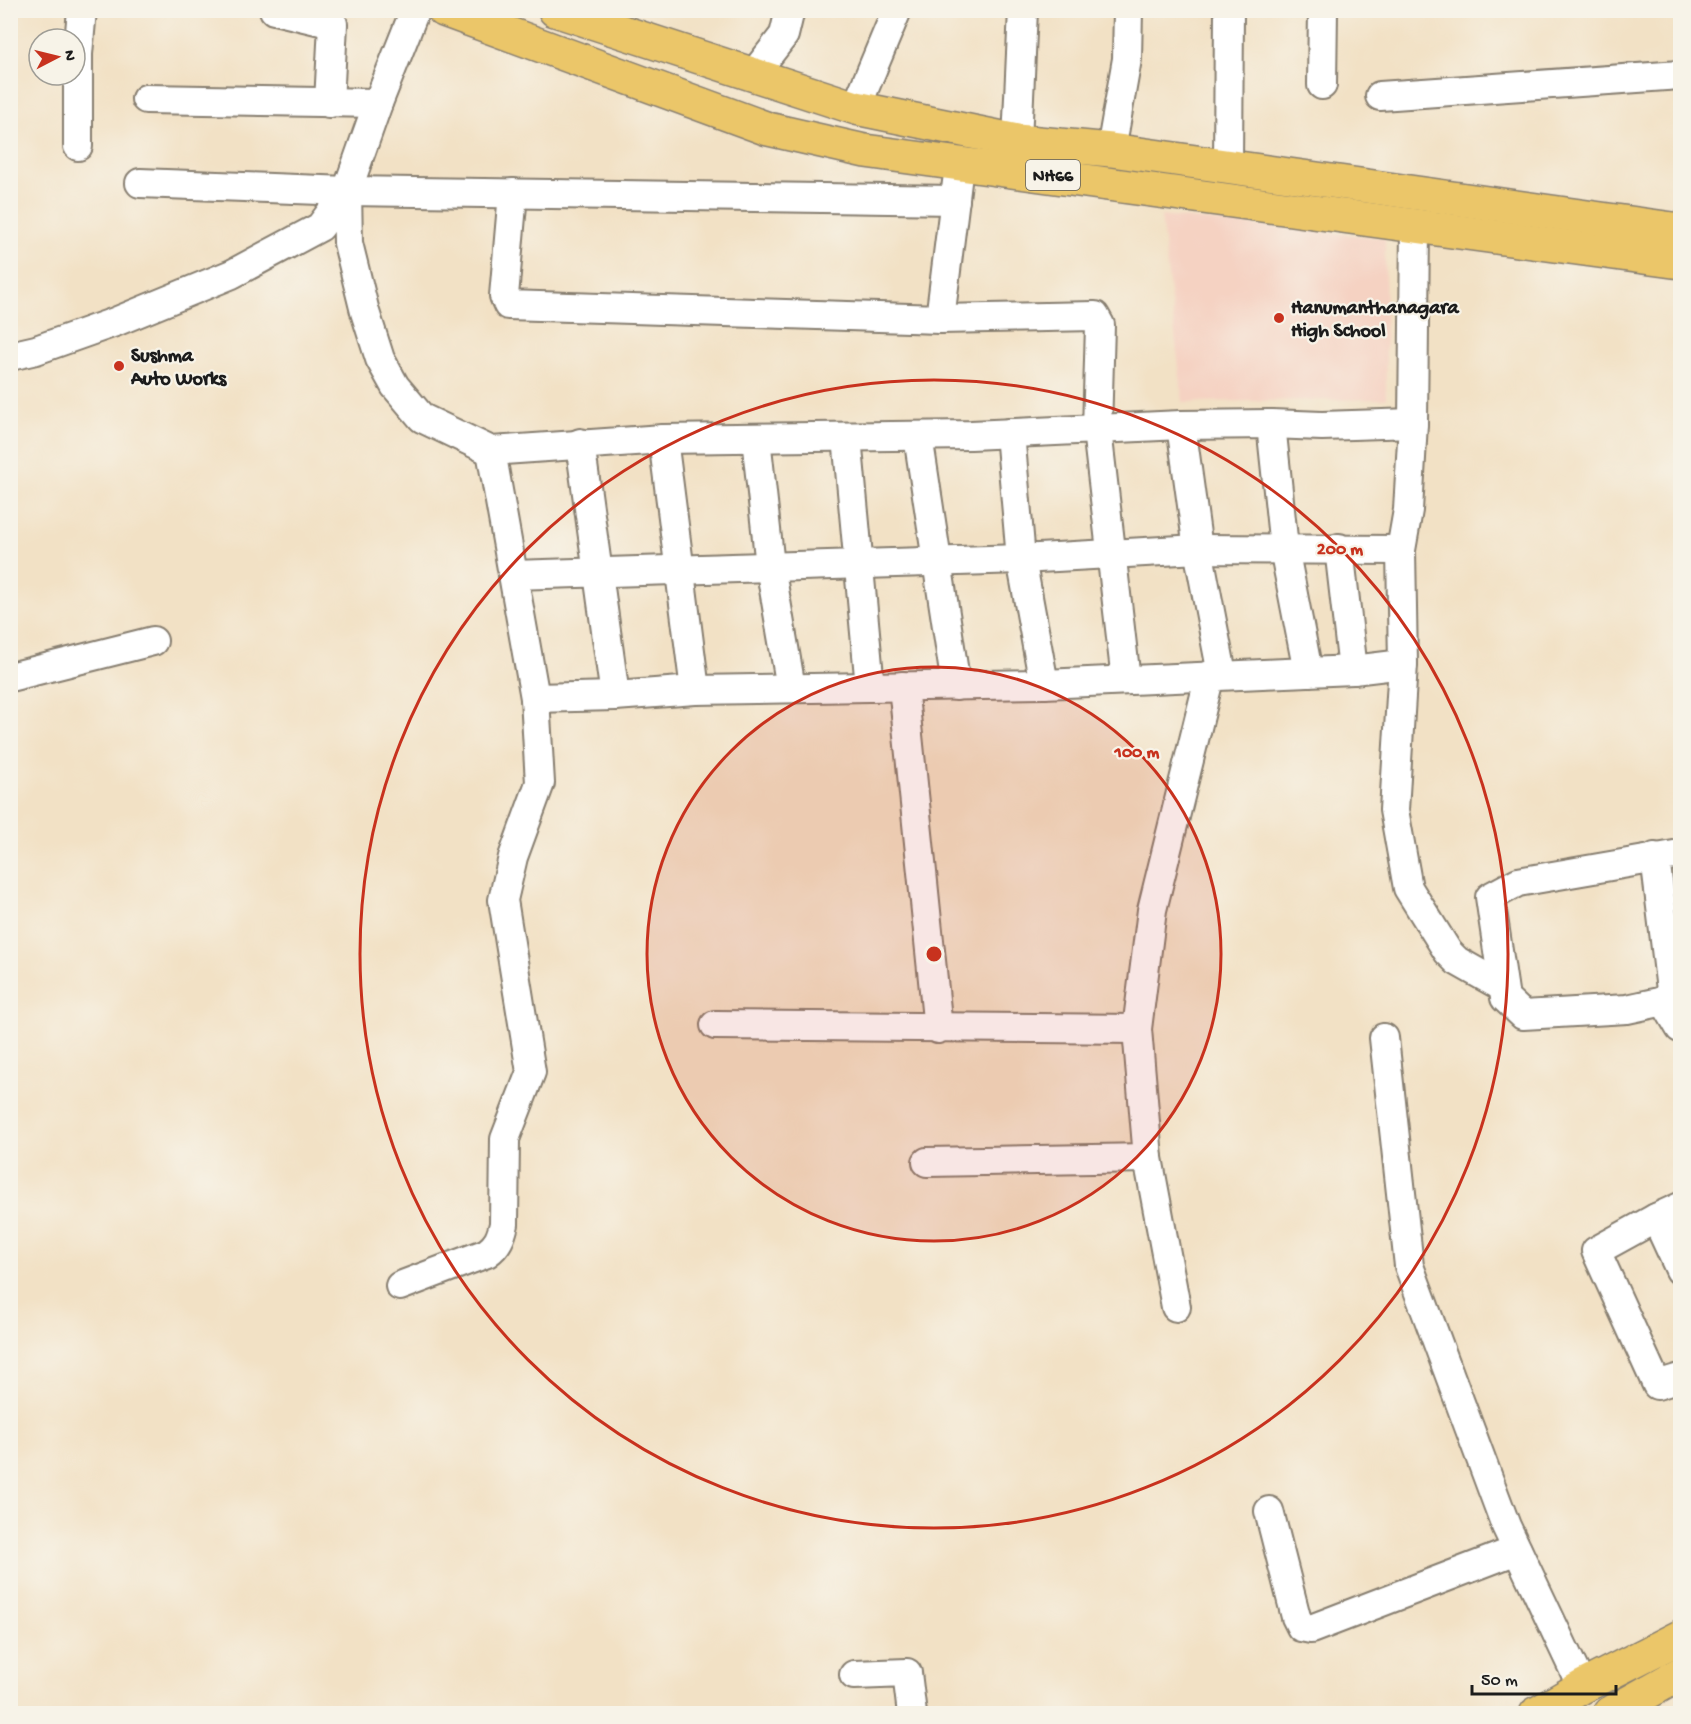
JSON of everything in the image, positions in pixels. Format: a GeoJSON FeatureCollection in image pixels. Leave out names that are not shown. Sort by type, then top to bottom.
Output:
{"type":"FeatureCollection","features":[{"type":"Feature","properties":{"kind":"main road","name":"NH66"},"geometry":{"type":"LineString","coordinates":[[444,10],[768,129],[865,151],[1415,228],[1680,262]]}},
{"type":"Feature","properties":{"kind":"main road","name":"NH66"},"geometry":{"type":"LineString","coordinates":[[555,10],[856,108],[1017,141],[1111,150],[1680,230]]}},
{"type":"Feature","properties":{"kind":"main road"},"geometry":{"type":"LineString","coordinates":[[1536,1713],[1680,1637]]}},
{"type":"Feature","properties":{"kind":"main road"},"geometry":{"type":"LineString","coordinates":[[1609,1713],[1680,1674]]}},
{"type":"Feature","properties":{"kind":"street"},"geometry":{"type":"LineString","coordinates":[[78,146],[78,54],[82,10]]}},
{"type":"Feature","properties":{"kind":"street"},"geometry":{"type":"LineString","coordinates":[[274,10],[333,24],[329,103]]}},
{"type":"Feature","properties":{"kind":"street"},"geometry":{"type":"LineString","coordinates":[[10,356],[36,350],[115,322],[232,274],[320,227],[347,191],[378,103],[415,10]]}},
{"type":"Feature","properties":{"kind":"street"},"geometry":{"type":"LineString","coordinates":[[753,75],[784,35],[790,10]]}},
{"type":"Feature","properties":{"kind":"street"},"geometry":{"type":"LineString","coordinates":[[856,108],[897,10]]}},
{"type":"Feature","properties":{"kind":"street"},"geometry":{"type":"LineString","coordinates":[[1017,141],[1023,10]]}},
{"type":"Feature","properties":{"kind":"street"},"geometry":{"type":"LineString","coordinates":[[1111,150],[1127,58],[1128,10]]}},
{"type":"Feature","properties":{"kind":"street"},"geometry":{"type":"LineString","coordinates":[[1228,166],[1230,10]]}},
{"type":"Feature","properties":{"kind":"street"},"geometry":{"type":"LineString","coordinates":[[1322,85],[1323,10]]}},
{"type":"Feature","properties":{"kind":"street"},"geometry":{"type":"LineString","coordinates":[[1380,96],[1680,75]]}},
{"type":"Feature","properties":{"kind":"street"},"geometry":{"type":"LineString","coordinates":[[146,99],[378,103]]}},
{"type":"Feature","properties":{"kind":"street"},"geometry":{"type":"LineString","coordinates":[[940,319],[960,163]]}},
{"type":"Feature","properties":{"kind":"street"},"geometry":{"type":"LineString","coordinates":[[140,183],[347,191],[955,200]]}},
{"type":"Feature","properties":{"kind":"street"},"geometry":{"type":"LineString","coordinates":[[347,191],[348,243],[365,312],[380,359],[395,386],[422,418],[491,451],[663,439],[918,436],[1181,425],[1322,426],[1413,423]]}},
{"type":"Feature","properties":{"kind":"street"},"geometry":{"type":"LineString","coordinates":[[513,194],[504,296],[508,305],[940,319],[1095,316],[1100,326],[1097,430],[1126,680]]}},
{"type":"Feature","properties":{"kind":"street"},"geometry":{"type":"LineString","coordinates":[[1415,228],[1413,423],[1408,510],[1401,550],[1403,664],[1394,810],[1408,888],[1452,957],[1503,987]]}},
{"type":"Feature","properties":{"kind":"street"},"geometry":{"type":"LineString","coordinates":[[1271,424],[1284,548],[1308,672]]}},
{"type":"Feature","properties":{"kind":"street"},"geometry":{"type":"LineString","coordinates":[[1176,1307],[1148,1158],[1137,1029],[1152,910],[1216,675],[1181,425]]}},
{"type":"Feature","properties":{"kind":"street"},"geometry":{"type":"LineString","coordinates":[[1010,433],[1021,559],[1044,684]]}},
{"type":"Feature","properties":{"kind":"street"},"geometry":{"type":"LineString","coordinates":[[918,436],[956,686]]}},
{"type":"Feature","properties":{"kind":"street"},"geometry":{"type":"LineString","coordinates":[[847,437],[870,687]]}},
{"type":"Feature","properties":{"kind":"street"},"geometry":{"type":"LineString","coordinates":[[756,438],[770,566],[791,688]]}},
{"type":"Feature","properties":{"kind":"street"},"geometry":{"type":"LineString","coordinates":[[663,439],[695,690]]}},
{"type":"Feature","properties":{"kind":"street"},"geometry":{"type":"LineString","coordinates":[[580,443],[615,696]]}},
{"type":"Feature","properties":{"kind":"street"},"geometry":{"type":"LineString","coordinates":[[400,1286],[487,1253],[495,1247],[502,1236],[505,1139],[531,1072],[503,900],[513,856],[540,783],[535,698],[491,451]]}},
{"type":"Feature","properties":{"kind":"street"},"geometry":{"type":"LineString","coordinates":[[1339,548],[1353,670]]}},
{"type":"Feature","properties":{"kind":"street"},"geometry":{"type":"LineString","coordinates":[[513,575],[1021,559],[1198,549],[1401,550]]}},
{"type":"Feature","properties":{"kind":"street"},"geometry":{"type":"LineString","coordinates":[[10,677],[153,641]]}},
{"type":"Feature","properties":{"kind":"street"},"geometry":{"type":"LineString","coordinates":[[535,698],[615,696],[695,690],[1044,684],[1353,670],[1403,664]]}},
{"type":"Feature","properties":{"kind":"street"},"geometry":{"type":"LineString","coordinates":[[903,686],[938,1029]]}},
{"type":"Feature","properties":{"kind":"street"},"geometry":{"type":"LineString","coordinates":[[1668,856],[1671,990],[1664,1001],[1627,1009],[1523,1015],[1504,998],[1503,987],[1490,897],[1518,882],[1668,856]]}},
{"type":"Feature","properties":{"kind":"street"},"geometry":{"type":"LineString","coordinates":[[1664,1001],[1680,1028]]}},
{"type":"Feature","properties":{"kind":"street"},"geometry":{"type":"LineString","coordinates":[[715,1025],[938,1029],[1137,1029]]}},
{"type":"Feature","properties":{"kind":"street"},"geometry":{"type":"LineString","coordinates":[[1384,1038],[1409,1266],[1506,1526],[1582,1687]]}},
{"type":"Feature","properties":{"kind":"street"},"geometry":{"type":"LineString","coordinates":[[927,1162],[1148,1158]]}},
{"type":"Feature","properties":{"kind":"street"},"geometry":{"type":"LineString","coordinates":[[1680,1270],[1668,1213],[1596,1251],[1657,1385],[1680,1378]]}},
{"type":"Feature","properties":{"kind":"street"},"geometry":{"type":"LineString","coordinates":[[1269,1511],[1296,1617],[1301,1627],[1311,1629],[1517,1550]]}},
{"type":"Feature","properties":{"kind":"street"},"geometry":{"type":"LineString","coordinates":[[854,1675],[907,1673],[912,1713]]}},
{"type":"Feature","properties":{"kind":"shaded area","name":"Hanumanthanagara High School"},"geometry":{"type":"Polygon","coordinates":[[[1161,216],[1385,238],[1386,399],[1183,402],[1161,216]]]}},
{"type":"Feature","properties":{"kind":"place","name":"Hanumanthanagara High School"},"geometry":{"type":"Point","coordinates":[1279,318]}},
{"type":"Feature","properties":{"kind":"place","name":"Sushma Auto Works"},"geometry":{"type":"Point","coordinates":[119,366]}}]}
